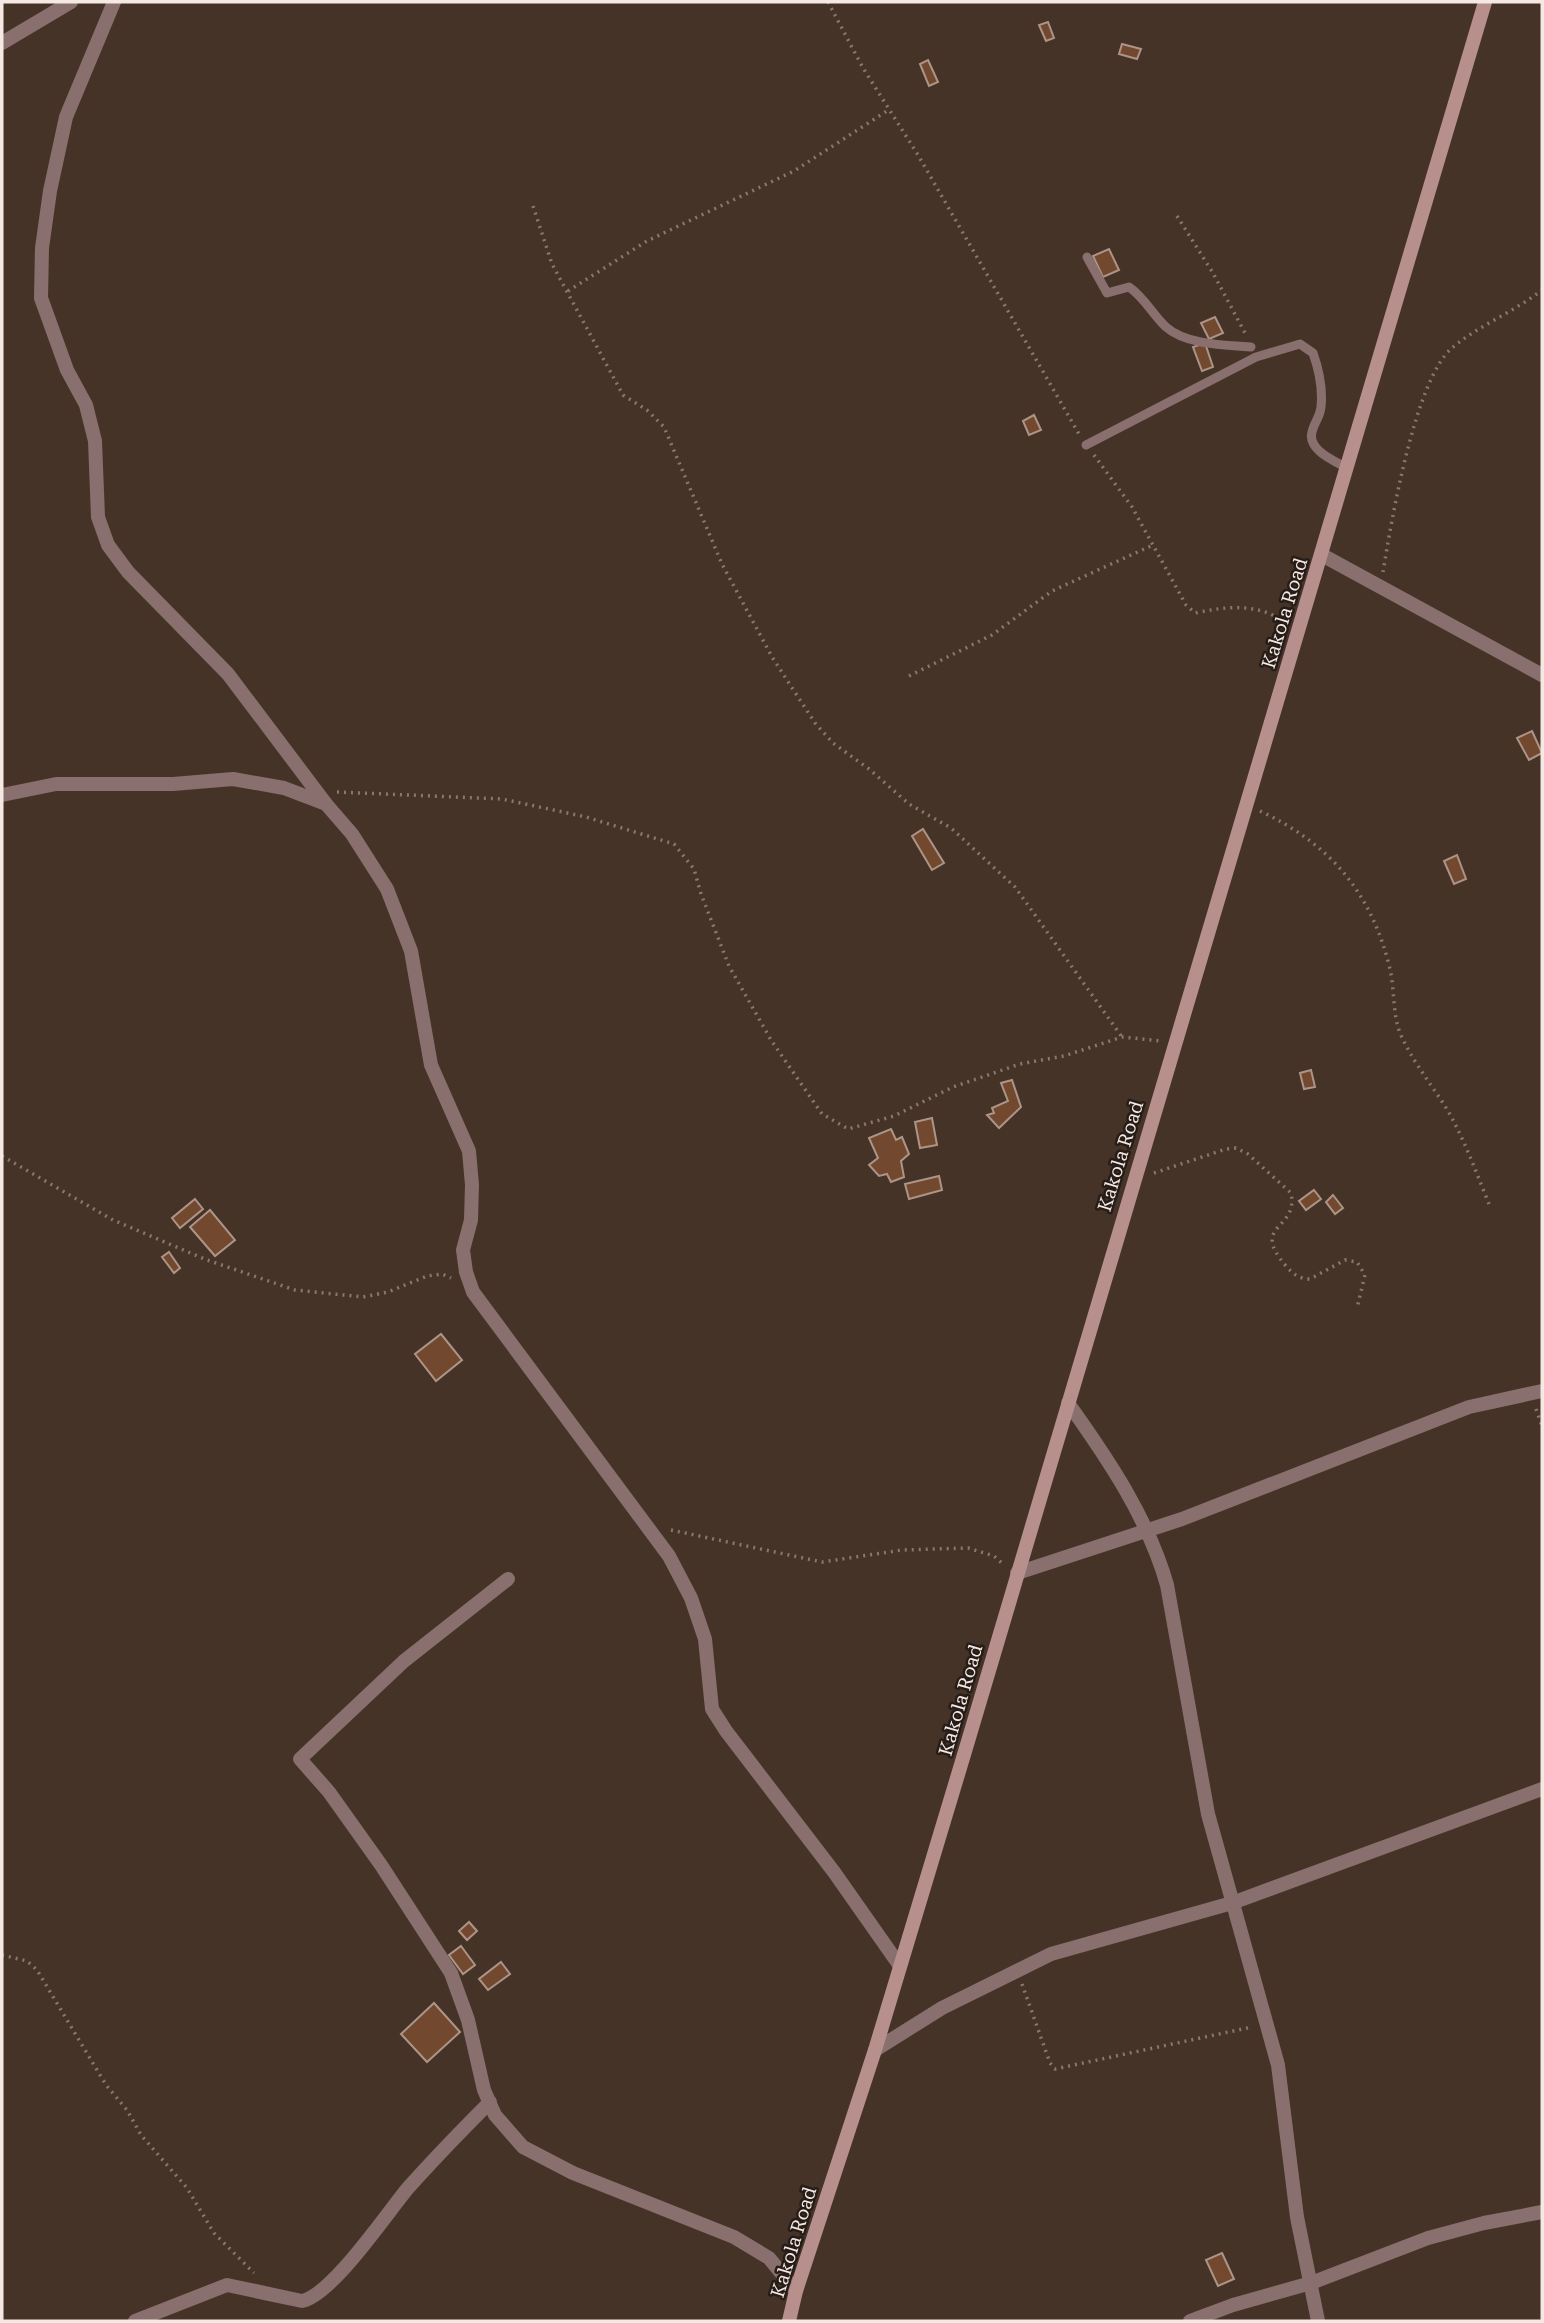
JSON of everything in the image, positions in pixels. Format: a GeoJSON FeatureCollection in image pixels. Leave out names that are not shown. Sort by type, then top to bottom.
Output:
{"type":"FeatureCollection","features":[{"type":"Feature","properties":{"kind":"main road","name":"Kakola Road"},"geometry":{"type":"LineString","coordinates":[[789,2321],[796,2291],[875,2050],[1485,2]]}},
{"type":"Feature","properties":{"kind":"street"},"geometry":{"type":"LineString","coordinates":[[2,43],[71,2]]}},
{"type":"Feature","properties":{"kind":"street"},"geometry":{"type":"LineString","coordinates":[[114,2],[66,117],[48,202],[42,248],[41,298],[67,370],[86,405],[95,441],[98,517],[107,545],[128,572],[228,674],[326,804],[352,834],[387,889],[411,951],[431,1065],[469,1151],[471,1220],[463,1250],[466,1272],[473,1292],[649,1526],[691,1598],[705,1639],[712,1709],[834,1872],[900,1966]]}},
{"type":"Feature","properties":{"kind":"street"},"geometry":{"type":"LineString","coordinates":[[1322,555],[1542,675]]}},
{"type":"Feature","properties":{"kind":"street"},"geometry":{"type":"LineString","coordinates":[[2,796],[56,784],[173,784],[233,779],[284,788],[326,804]]}},
{"type":"Feature","properties":{"kind":"street"},"geometry":{"type":"LineString","coordinates":[[1017,1575],[1146,1532],[1457,1411],[1542,1391]]}},
{"type":"Feature","properties":{"kind":"street"},"geometry":{"type":"LineString","coordinates":[[1068,1403],[1110,1463],[1160,1559],[1167,1585],[1202,1788],[1278,2065],[1297,2217],[1318,2321]]}},
{"type":"Feature","properties":{"kind":"street"},"geometry":{"type":"LineString","coordinates":[[508,1579],[404,1661],[300,1759],[329,1792],[381,1864],[451,1973],[468,2020],[495,2115],[523,2147],[573,2173],[734,2237],[769,2258],[796,2291]]}},
{"type":"Feature","properties":{"kind":"street"},"geometry":{"type":"LineString","coordinates":[[875,2050],[942,2008],[1016,1969],[1081,1944],[1232,1903],[1542,1789]]}},
{"type":"Feature","properties":{"kind":"street"},"geometry":{"type":"LineString","coordinates":[[135,2321],[227,2285],[308,2300],[330,2283],[407,2190],[490,2102]]}},
{"type":"Feature","properties":{"kind":"street"},"geometry":{"type":"LineString","coordinates":[[1190,2321],[1233,2305],[1311,2283],[1428,2238],[1484,2223],[1542,2212]]}},
{"type":"Feature","properties":{"kind":"lane"},"geometry":{"type":"LineString","coordinates":[[1087,257],[1107,293],[1125,287],[1133,289],[1167,328],[1177,334],[1214,343],[1251,347]]}},
{"type":"Feature","properties":{"kind":"lane"},"geometry":{"type":"LineString","coordinates":[[1086,444],[1256,357],[1300,344],[1313,353],[1321,384],[1320,417],[1312,430],[1311,440],[1320,452],[1347,468]]}},
{"type":"Feature","properties":{"kind":"path"},"geometry":{"type":"LineString","coordinates":[[828,2],[863,68],[960,225],[1062,410],[1132,507],[1186,605],[1195,612],[1247,607],[1268,610],[1298,631]]}},
{"type":"Feature","properties":{"kind":"path"},"geometry":{"type":"LineString","coordinates":[[568,291],[646,242],[794,171],[890,109]]}},
{"type":"Feature","properties":{"kind":"path"},"geometry":{"type":"LineString","coordinates":[[533,206],[552,264],[623,395],[647,410],[664,427],[722,564],[772,657],[815,723],[833,743],[869,769],[909,804],[951,828],[1015,887],[1122,1037]]}},
{"type":"Feature","properties":{"kind":"path"},"geometry":{"type":"LineString","coordinates":[[1177,216],[1223,290],[1251,347]]}},
{"type":"Feature","properties":{"kind":"path"},"geometry":{"type":"LineString","coordinates":[[1381,588],[1396,494],[1420,411],[1437,366],[1450,350],[1542,290]]}},
{"type":"Feature","properties":{"kind":"path"},"geometry":{"type":"LineString","coordinates":[[909,676],[992,635],[1052,591],[1153,545]]}},
{"type":"Feature","properties":{"kind":"path"},"geometry":{"type":"LineString","coordinates":[[317,791],[502,799],[586,817],[674,844],[694,869],[729,966],[771,1040],[822,1114],[848,1129],[894,1116],[953,1087],[1020,1064],[1064,1056],[1122,1037],[1174,1043]]}},
{"type":"Feature","properties":{"kind":"path"},"geometry":{"type":"LineString","coordinates":[[1245,804],[1307,836],[1338,863],[1352,884],[1368,911],[1388,963],[1399,1031],[1458,1131],[1489,1204]]}},
{"type":"Feature","properties":{"kind":"path"},"geometry":{"type":"LineString","coordinates":[[1133,1182],[1226,1149],[1248,1154],[1291,1193],[1292,1208],[1272,1237],[1273,1249],[1289,1269],[1303,1279],[1310,1279],[1345,1260],[1357,1262],[1365,1275],[1357,1308]]}},
{"type":"Feature","properties":{"kind":"path"},"geometry":{"type":"LineString","coordinates":[[2,1156],[113,1220],[207,1260],[295,1290],[363,1297],[388,1292],[427,1276],[442,1274],[473,1292]]}},
{"type":"Feature","properties":{"kind":"path"},"geometry":{"type":"LineString","coordinates":[[649,1526],[822,1562],[902,1550],[968,1548],[994,1556],[1017,1575]]}},
{"type":"Feature","properties":{"kind":"path"},"geometry":{"type":"LineString","coordinates":[[2,1955],[17,1956],[37,1970],[106,2085],[127,2110],[141,2135],[187,2188],[214,2232],[232,2253],[283,2297]]}},
{"type":"Feature","properties":{"kind":"path"},"geometry":{"type":"LineString","coordinates":[[1016,1969],[1050,2063],[1055,2069],[1268,2025]]}},
{"type":"Feature","properties":{"kind":"building"},"geometry":{"type":"Polygon","coordinates":[[[1048,22],[1054,38],[1046,41],[1039,25],[1048,22]]]}},
{"type":"Feature","properties":{"kind":"building"},"geometry":{"type":"Polygon","coordinates":[[[1122,44],[1141,49],[1137,59],[1119,54],[1122,44]]]}},
{"type":"Feature","properties":{"kind":"building"},"geometry":{"type":"Polygon","coordinates":[[[928,60],[938,82],[929,86],[920,64],[928,60]]]}},
{"type":"Feature","properties":{"kind":"building"},"geometry":{"type":"Polygon","coordinates":[[[1109,249],[1119,270],[1103,277],[1093,256],[1109,249]]]}},
{"type":"Feature","properties":{"kind":"building"},"geometry":{"type":"Polygon","coordinates":[[[1215,317],[1223,333],[1209,339],[1201,323],[1215,317]]]}},
{"type":"Feature","properties":{"kind":"building"},"geometry":{"type":"Polygon","coordinates":[[[1205,343],[1213,367],[1202,371],[1193,347],[1205,343]]]}},
{"type":"Feature","properties":{"kind":"building"},"geometry":{"type":"Polygon","coordinates":[[[1034,415],[1041,430],[1029,435],[1023,421],[1034,415]]]}},
{"type":"Feature","properties":{"kind":"building"},"geometry":{"type":"Polygon","coordinates":[[[1532,731],[1542,753],[1529,760],[1517,738],[1532,731]]]}},
{"type":"Feature","properties":{"kind":"building"},"geometry":{"type":"Polygon","coordinates":[[[923,829],[944,863],[932,870],[912,836],[923,829]]]}},
{"type":"Feature","properties":{"kind":"building"},"geometry":{"type":"Polygon","coordinates":[[[1457,855],[1466,879],[1454,884],[1444,861],[1457,855]]]}},
{"type":"Feature","properties":{"kind":"building"},"geometry":{"type":"Polygon","coordinates":[[[1311,1070],[1315,1087],[1304,1089],[1300,1073],[1311,1070]]]}},
{"type":"Feature","properties":{"kind":"building"},"geometry":{"type":"Polygon","coordinates":[[[1012,1080],[1021,1107],[999,1128],[987,1115],[994,1113],[992,1108],[1008,1101],[1001,1083],[1012,1080]]]}},
{"type":"Feature","properties":{"kind":"building"},"geometry":{"type":"Polygon","coordinates":[[[932,1118],[937,1145],[920,1148],[915,1122],[932,1118]]]}},
{"type":"Feature","properties":{"kind":"building"},"geometry":{"type":"Polygon","coordinates":[[[891,1129],[896,1140],[902,1137],[909,1154],[901,1161],[904,1177],[891,1182],[887,1174],[879,1176],[869,1165],[878,1158],[869,1138],[891,1129]]]}},
{"type":"Feature","properties":{"kind":"building"},"geometry":{"type":"Polygon","coordinates":[[[939,1176],[942,1190],[909,1199],[905,1184],[939,1176]]]}},
{"type":"Feature","properties":{"kind":"building"},"geometry":{"type":"Polygon","coordinates":[[[1314,1190],[1321,1199],[1306,1210],[1299,1201],[1314,1190]]]}},
{"type":"Feature","properties":{"kind":"building"},"geometry":{"type":"Polygon","coordinates":[[[1333,1195],[1343,1208],[1335,1214],[1326,1202],[1333,1195]]]}},
{"type":"Feature","properties":{"kind":"building"},"geometry":{"type":"Polygon","coordinates":[[[195,1199],[203,1209],[180,1228],[172,1218],[195,1199]]]}},
{"type":"Feature","properties":{"kind":"building"},"geometry":{"type":"Polygon","coordinates":[[[210,1210],[235,1240],[215,1256],[190,1227],[210,1210]]]}},
{"type":"Feature","properties":{"kind":"building"},"geometry":{"type":"Polygon","coordinates":[[[169,1252],[180,1268],[174,1273],[162,1257],[169,1252]]]}},
{"type":"Feature","properties":{"kind":"building"},"geometry":{"type":"Polygon","coordinates":[[[441,1334],[462,1360],[436,1381],[415,1354],[441,1334]]]}},
{"type":"Feature","properties":{"kind":"building"},"geometry":{"type":"Polygon","coordinates":[[[469,1922],[477,1931],[467,1940],[459,1931],[469,1922]]]}},
{"type":"Feature","properties":{"kind":"building"},"geometry":{"type":"Polygon","coordinates":[[[461,1946],[475,1965],[463,1974],[449,1955],[461,1946]]]}},
{"type":"Feature","properties":{"kind":"building"},"geometry":{"type":"Polygon","coordinates":[[[501,1962],[510,1974],[488,1990],[479,1979],[501,1962]]]}},
{"type":"Feature","properties":{"kind":"building"},"geometry":{"type":"Polygon","coordinates":[[[434,2003],[460,2032],[427,2062],[401,2034],[434,2003]]]}},
{"type":"Feature","properties":{"kind":"building"},"geometry":{"type":"Polygon","coordinates":[[[1222,2253],[1234,2279],[1218,2286],[1206,2260],[1222,2253]]]}}]}
